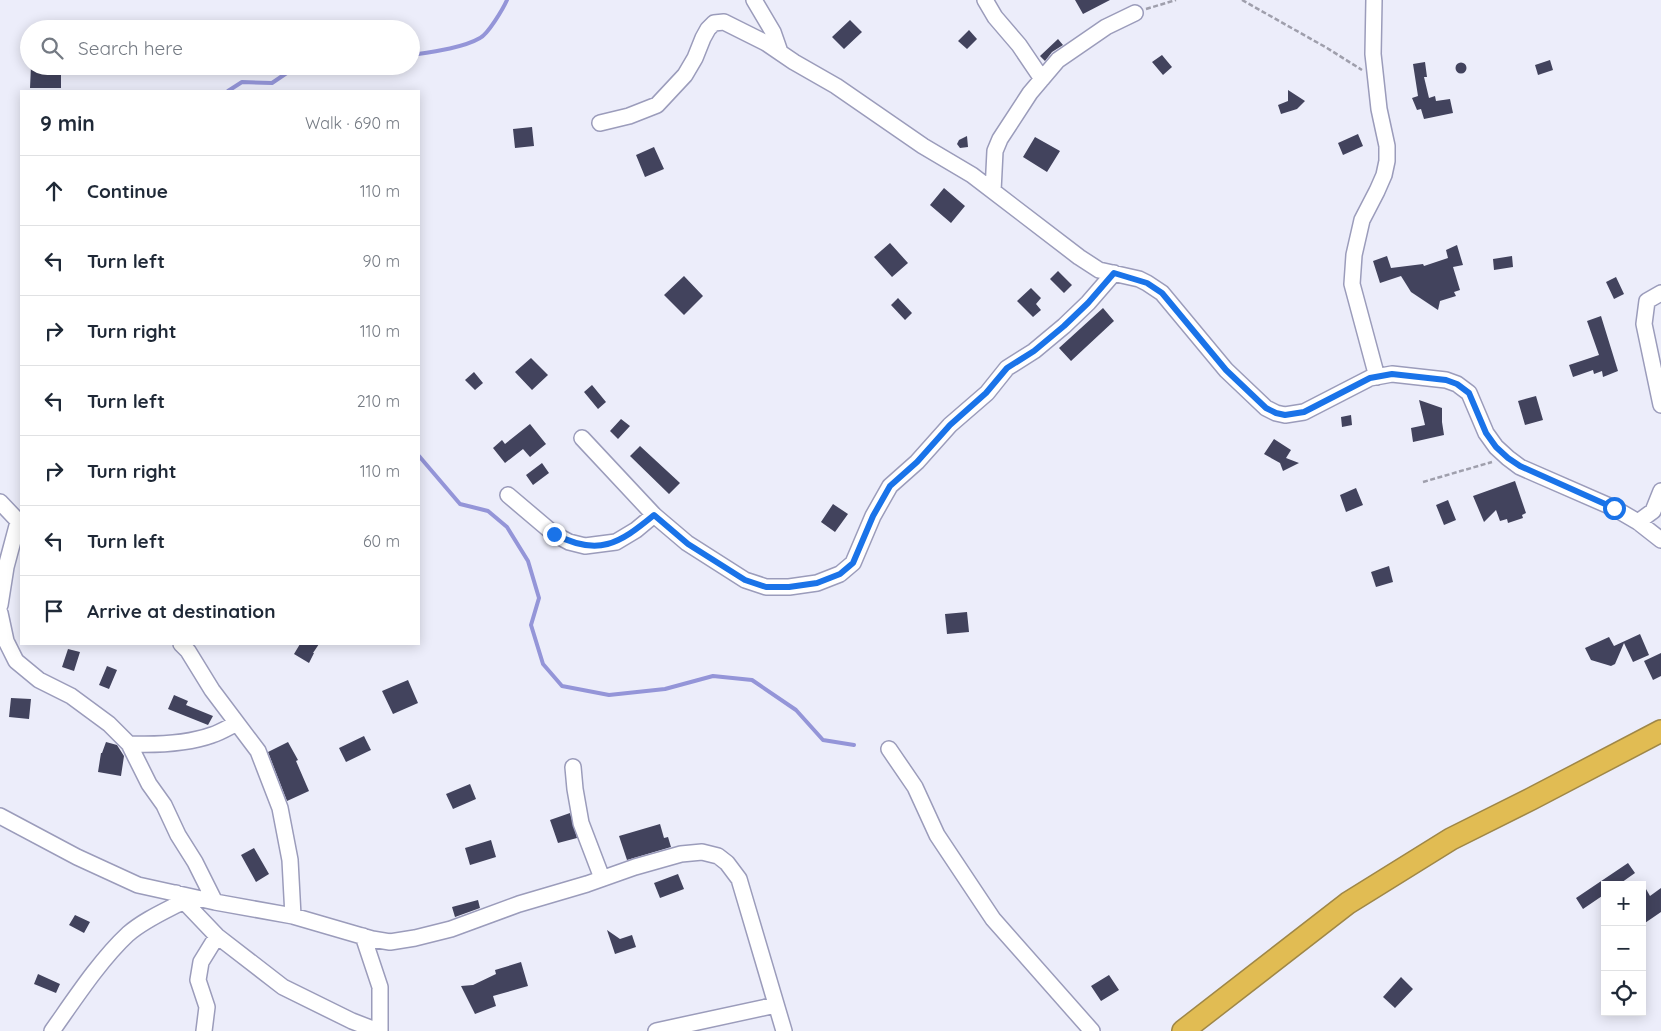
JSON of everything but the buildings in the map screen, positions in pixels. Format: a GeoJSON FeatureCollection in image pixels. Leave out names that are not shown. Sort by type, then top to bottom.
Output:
{"type":"FeatureCollection","features":[{"type":"Feature","properties":{"kind":"highway"},"geometry":{"type":"LineString","coordinates":[[1183,1031],[1348,903],[1451,839],[1661,731]]}},
{"type":"Feature","properties":{"kind":"street"},"geometry":{"type":"LineString","coordinates":[[754,0],[773,32],[780,52]]}},
{"type":"Feature","properties":{"kind":"street"},"geometry":{"type":"LineString","coordinates":[[985,0],[1042,79]]}},
{"type":"Feature","properties":{"kind":"street"},"geometry":{"type":"LineString","coordinates":[[1374,0],[1373,54],[1379,109],[1387,146],[1387,161],[1378,191],[1362,220],[1354,255],[1352,284],[1377,377]]}},
{"type":"Feature","properties":{"kind":"street"},"geometry":{"type":"LineString","coordinates":[[993,191],[994,151],[1000,138],[1030,93],[1058,60],[1106,27],[1135,12]]}},
{"type":"Feature","properties":{"kind":"street"},"geometry":{"type":"LineString","coordinates":[[600,123],[629,116],[657,105],[685,75],[708,29],[714,23],[724,22],[740,29],[836,86],[908,136],[972,175],[1079,257],[1099,270],[1147,283],[1162,293],[1226,370],[1266,408],[1285,415],[1304,412],[1370,378],[1392,374],[1446,380],[1457,384],[1469,393],[1486,433],[1496,447],[1508,458],[1520,466],[1614,508],[1638,522],[1661,540]]}},
{"type":"Feature","properties":{"kind":"street"},"geometry":{"type":"LineString","coordinates":[[582,438],[654,515],[688,544],[745,580],[766,587],[789,587],[817,583],[840,574],[853,563],[873,516],[890,486],[917,462],[950,425],[986,393],[1007,368],[1034,351],[1064,326],[1088,303],[1114,273]]}},
{"type":"Feature","properties":{"kind":"street"},"geometry":{"type":"LineString","coordinates":[[1661,293],[1647,301],[1644,324],[1661,405]]}},
{"type":"Feature","properties":{"kind":"street"},"geometry":{"type":"LineString","coordinates":[[1638,522],[1654,511],[1661,491]]}},
{"type":"Feature","properties":{"kind":"street"},"geometry":{"type":"LineString","coordinates":[[508,495],[554,534],[569,542],[585,546],[616,542],[636,530],[654,515]]}},
{"type":"Feature","properties":{"kind":"street"},"geometry":{"type":"LineString","coordinates":[[0,502],[20,523],[6,567],[0,605]]}},
{"type":"Feature","properties":{"kind":"street"},"geometry":{"type":"LineString","coordinates":[[0,613],[6,641],[16,661],[40,680],[71,696],[109,724],[129,744],[149,784],[164,805],[178,835],[195,862],[215,902]]}},
{"type":"Feature","properties":{"kind":"street"},"geometry":{"type":"LineString","coordinates":[[182,645],[188,651],[212,690],[258,751],[280,808],[290,860],[293,916]]}},
{"type":"Feature","properties":{"kind":"street"},"geometry":{"type":"LineString","coordinates":[[129,744],[152,745],[188,740],[211,735],[237,723]]}},
{"type":"Feature","properties":{"kind":"street"},"geometry":{"type":"LineString","coordinates":[[889,749],[915,787],[937,835],[992,919],[1092,1031]]}},
{"type":"Feature","properties":{"kind":"street"},"geometry":{"type":"LineString","coordinates":[[573,766],[581,823],[602,878]]}},
{"type":"Feature","properties":{"kind":"street"},"geometry":{"type":"LineString","coordinates":[[1,820],[76,857],[138,884],[180,897],[293,916],[390,942],[451,929],[519,904],[681,854],[702,852],[718,856],[728,863],[739,879],[784,1031]]}},
{"type":"Feature","properties":{"kind":"street"},"geometry":{"type":"LineString","coordinates":[[180,897],[217,936],[282,987],[352,1021],[379,1031],[380,987],[363,936]]}},
{"type":"Feature","properties":{"kind":"street"},"geometry":{"type":"LineString","coordinates":[[52,1031],[105,960],[128,934],[180,897]]}},
{"type":"Feature","properties":{"kind":"street"},"geometry":{"type":"LineString","coordinates":[[204,1031],[207,1007],[198,980],[201,962],[217,936]]}},
{"type":"Feature","properties":{"kind":"street"},"geometry":{"type":"LineString","coordinates":[[656,1031],[776,1005]]}},
{"type":"Feature","properties":{"kind":"path"},"geometry":{"type":"LineString","coordinates":[[1135,12],[1176,0]]}},
{"type":"Feature","properties":{"kind":"path"},"geometry":{"type":"LineString","coordinates":[[1242,0],[1327,48],[1376,79]]}},
{"type":"Feature","properties":{"kind":"path"},"geometry":{"type":"LineString","coordinates":[[1424,482],[1508,458]]}},
{"type":"Feature","properties":{"kind":"waterway"},"geometry":{"type":"LineString","coordinates":[[420,54],[456,47],[480,38],[491,27],[507,0]]}},
{"type":"Feature","properties":{"kind":"waterway"},"geometry":{"type":"LineString","coordinates":[[230,90],[242,82],[272,83],[284,75]]}},
{"type":"Feature","properties":{"kind":"waterway"},"geometry":{"type":"LineString","coordinates":[[420,457],[460,504],[488,511],[507,527],[528,561],[539,598],[531,625],[543,664],[562,686],[609,695],[665,689],[713,676],[752,680],[796,710],[823,740],[854,745]]}},
{"type":"Feature","properties":{"kind":"route"},"geometry":{"type":"LineString","coordinates":[[554,534],[569,542],[585,546],[616,542],[636,530],[654,515],[688,544],[745,580],[766,587],[789,587],[817,583],[840,574],[853,563],[873,516],[890,486],[917,462],[950,425],[986,393],[1007,368],[1034,351],[1064,326],[1088,303],[1114,273],[1147,283],[1162,293],[1226,370],[1266,408],[1276,413],[1285,415],[1304,412],[1370,378],[1392,374],[1446,380],[1457,384],[1469,393],[1486,433],[1496,447],[1508,458],[1520,466],[1614,508]]}}]}
